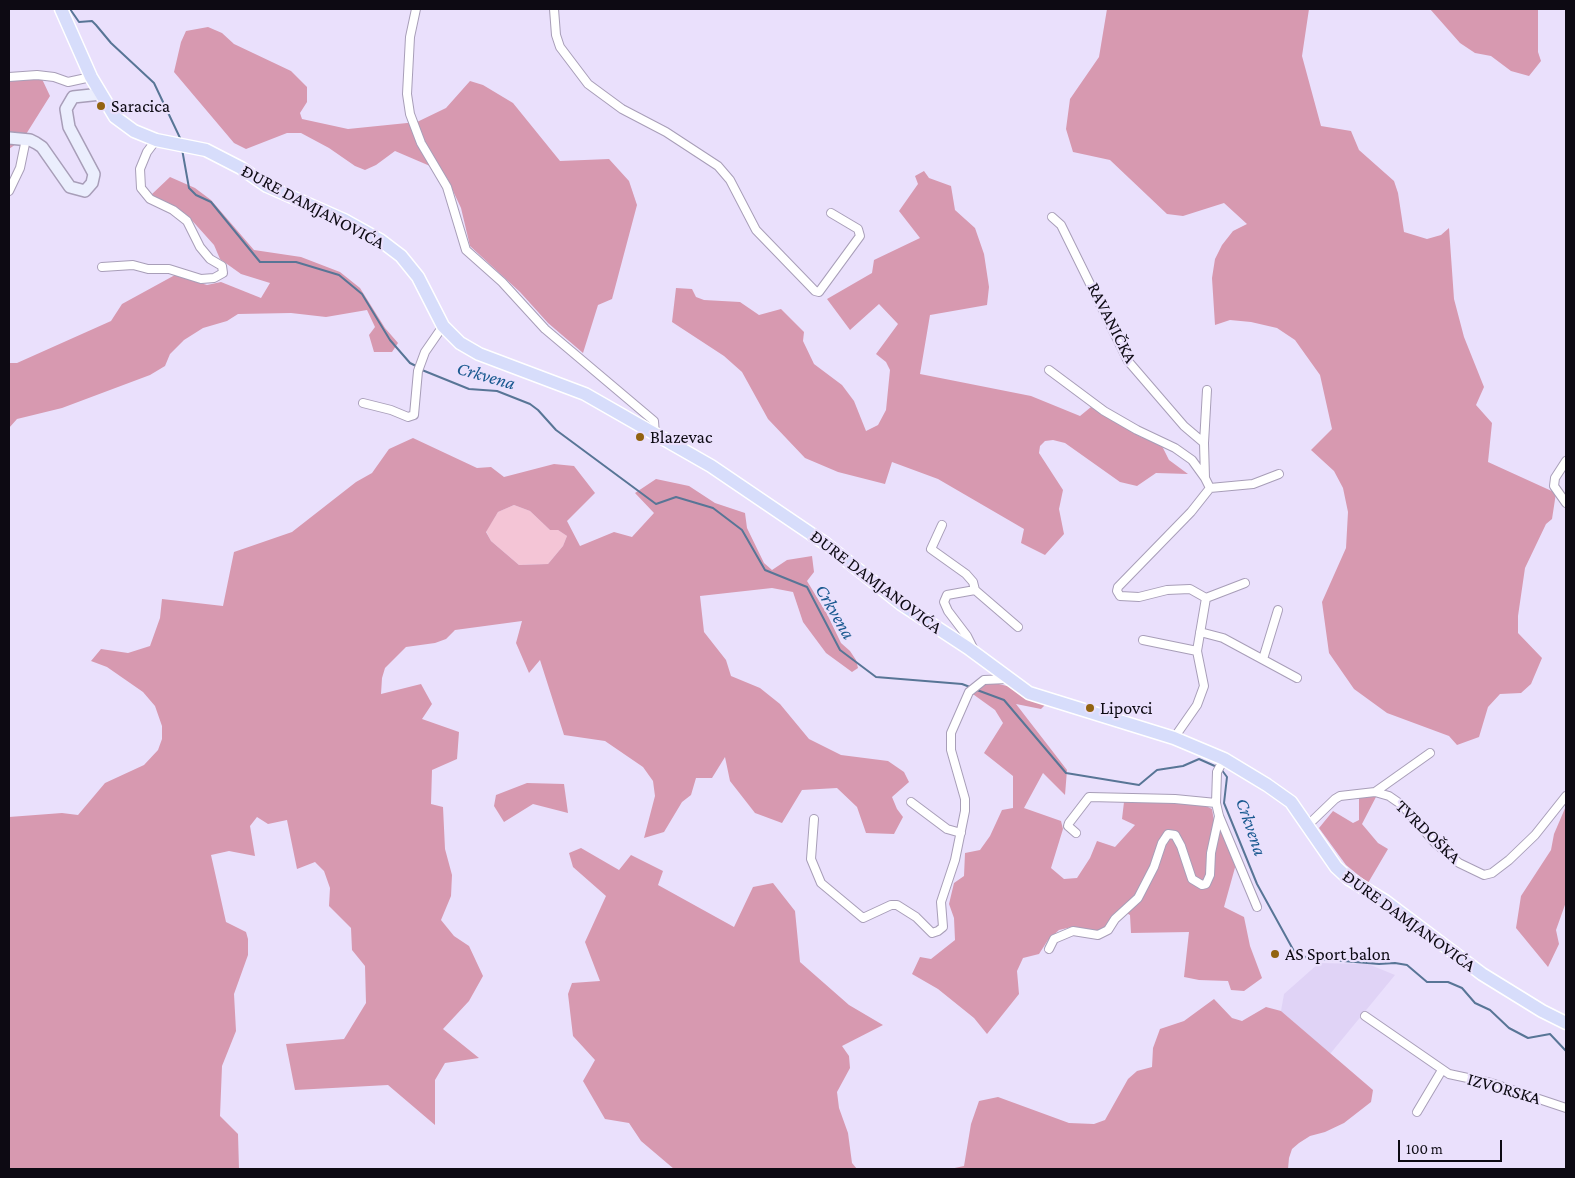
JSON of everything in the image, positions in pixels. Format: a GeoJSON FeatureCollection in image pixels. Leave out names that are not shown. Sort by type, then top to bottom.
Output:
{"type":"FeatureCollection","features":[{"type":"Feature","properties":{"kind":"main road","name":"ĐURE DAMJANOVIĆA"},"geometry":{"type":"LineString","coordinates":[[61,9],[90,77],[115,117],[134,131],[156,140],[206,150],[241,168],[267,186],[344,220],[380,240],[401,256],[418,277],[443,326],[460,343],[479,354],[585,394],[711,466],[784,514],[826,544],[901,604],[976,654],[1007,679],[1029,693],[1044,699],[1080,707],[1174,738],[1291,802],[1336,867],[1349,880],[1385,901],[1482,974],[1566,1023]]}},
{"type":"Feature","properties":{"kind":"street"},"geometry":{"type":"LineString","coordinates":[[416,9],[410,37],[407,94],[410,114],[421,144],[447,187],[466,250],[502,282],[545,329],[654,421],[655,435]]}},
{"type":"Feature","properties":{"kind":"street"},"geometry":{"type":"LineString","coordinates":[[554,9],[556,35],[560,47],[588,84],[622,109],[666,132],[718,166],[730,180],[756,230],[815,292],[819,292],[860,236],[858,229],[831,214]]}},
{"type":"Feature","properties":{"kind":"street"},"geometry":{"type":"LineString","coordinates":[[9,77],[37,75],[54,77],[68,82],[90,77]]}},
{"type":"Feature","properties":{"kind":"street"},"geometry":{"type":"LineString","coordinates":[[9,138],[26,139],[42,147],[70,188],[85,191],[92,183],[94,174],[69,127],[66,109],[74,98],[101,94]]}},
{"type":"Feature","properties":{"kind":"street"},"geometry":{"type":"LineString","coordinates":[[9,191],[20,168],[26,139]]}},
{"type":"Feature","properties":{"kind":"street"},"geometry":{"type":"LineString","coordinates":[[102,267],[133,265],[148,269],[169,269],[201,279],[214,278],[223,273],[222,266],[210,259],[200,247],[187,221],[173,210],[150,199],[141,188],[140,169],[147,152],[156,140]]}},
{"type":"Feature","properties":{"kind":"street","name":"RAVANIČKA"},"geometry":{"type":"LineString","coordinates":[[1052,217],[1066,234],[1128,361],[1184,426],[1204,443]]}},
{"type":"Feature","properties":{"kind":"street"},"geometry":{"type":"LineString","coordinates":[[363,404],[412,417],[419,367],[429,346],[443,326]]}},
{"type":"Feature","properties":{"kind":"street"},"geometry":{"type":"LineString","coordinates":[[1050,370],[1104,411],[1136,430],[1175,448],[1192,460],[1210,488]]}},
{"type":"Feature","properties":{"kind":"street"},"geometry":{"type":"LineString","coordinates":[[1205,478],[1204,443],[1207,390]]}},
{"type":"Feature","properties":{"kind":"street"},"geometry":{"type":"LineString","coordinates":[[1566,461],[1555,478],[1554,486],[1566,503]]}},
{"type":"Feature","properties":{"kind":"street"},"geometry":{"type":"LineString","coordinates":[[1206,598],[1190,589],[1167,590],[1139,597],[1120,596],[1117,591],[1118,587],[1192,512],[1210,488],[1253,484],[1279,474]]}},
{"type":"Feature","properties":{"kind":"street"},"geometry":{"type":"LineString","coordinates":[[942,526],[931,549],[966,574],[973,582],[975,590],[1018,626]]}},
{"type":"Feature","properties":{"kind":"street"},"geometry":{"type":"LineString","coordinates":[[1206,598],[1245,583]]}},
{"type":"Feature","properties":{"kind":"street"},"geometry":{"type":"LineString","coordinates":[[975,590],[948,594],[944,599],[948,611],[967,636],[976,654]]}},
{"type":"Feature","properties":{"kind":"street"},"geometry":{"type":"LineString","coordinates":[[1174,738],[1197,705],[1204,686],[1197,651],[1206,598]]}},
{"type":"Feature","properties":{"kind":"street"},"geometry":{"type":"LineString","coordinates":[[1263,658],[1278,610]]}},
{"type":"Feature","properties":{"kind":"street"},"geometry":{"type":"LineString","coordinates":[[1200,632],[1223,638],[1297,678]]}},
{"type":"Feature","properties":{"kind":"street"},"geometry":{"type":"LineString","coordinates":[[1143,640],[1197,651]]}},
{"type":"Feature","properties":{"kind":"street"},"geometry":{"type":"LineString","coordinates":[[814,819],[811,859],[821,883],[858,916],[868,917],[883,908],[897,905],[916,917],[932,933],[944,927],[941,902],[950,880],[965,811],[965,799],[951,750],[951,733],[969,692],[975,685],[984,680],[1007,679]]}},
{"type":"Feature","properties":{"kind":"street","name":"TVRDOŠKA"},"geometry":{"type":"LineString","coordinates":[[1375,792],[1430,753]]}},
{"type":"Feature","properties":{"kind":"street"},"geometry":{"type":"LineString","coordinates":[[1221,765],[1216,803],[1219,816],[1258,907]]}},
{"type":"Feature","properties":{"kind":"street","name":"TVRDOŠKA"},"geometry":{"type":"LineString","coordinates":[[1308,825],[1335,798],[1375,792],[1389,796],[1402,805],[1435,843],[1458,863],[1484,875],[1492,873],[1509,860],[1535,835],[1566,796]]}},
{"type":"Feature","properties":{"kind":"street"},"geometry":{"type":"LineString","coordinates":[[1076,833],[1068,826],[1069,823],[1089,797],[1175,799],[1216,803]]}},
{"type":"Feature","properties":{"kind":"street"},"geometry":{"type":"LineString","coordinates":[[911,802],[947,829],[961,833]]}},
{"type":"Feature","properties":{"kind":"street"},"geometry":{"type":"LineString","coordinates":[[1049,949],[1054,939],[1073,931],[1098,935],[1108,930],[1115,919],[1138,898],[1154,867],[1162,843],[1168,834],[1175,835],[1181,846],[1192,880],[1202,885],[1206,884],[1210,875],[1211,853],[1219,816]]}},
{"type":"Feature","properties":{"kind":"street","name":"IZVORSKA"},"geometry":{"type":"LineString","coordinates":[[1365,1016],[1442,1070],[1566,1108]]}},
{"type":"Feature","properties":{"kind":"street"},"geometry":{"type":"LineString","coordinates":[[1417,1112],[1442,1070]]}},
{"type":"Feature","properties":{"kind":"shaded area"},"geometry":{"type":"Polygon","coordinates":[[[1107,9],[1309,9],[1302,56],[1321,126],[1351,131],[1359,150],[1394,181],[1398,193],[1404,232],[1427,239],[1441,235],[1449,228],[1454,299],[1464,337],[1484,387],[1476,405],[1492,423],[1488,462],[1556,493],[1552,519],[1546,524],[1525,568],[1518,616],[1518,633],[1542,658],[1531,684],[1521,693],[1500,694],[1488,707],[1479,737],[1457,745],[1449,736],[1387,713],[1354,689],[1329,653],[1322,602],[1346,548],[1348,512],[1343,488],[1334,471],[1311,450],[1332,429],[1320,375],[1295,340],[1277,328],[1251,322],[1230,320],[1215,325],[1212,278],[1215,259],[1222,245],[1233,231],[1247,224],[1224,203],[1183,216],[1167,214],[1110,160],[1073,152],[1066,129],[1070,99],[1099,57],[1107,9]]]}},
{"type":"Feature","properties":{"kind":"shaded area"},"geometry":{"type":"Polygon","coordinates":[[[1430,9],[1538,9],[1538,52],[1541,61],[1529,76],[1511,71],[1491,56],[1475,53],[1460,43],[1430,9]]]}},
{"type":"Feature","properties":{"kind":"shaded area"},"geometry":{"type":"Polygon","coordinates":[[[208,27],[222,33],[234,44],[291,71],[307,87],[307,102],[300,113],[302,119],[348,129],[417,122],[446,108],[470,81],[483,85],[513,103],[560,161],[609,159],[629,181],[637,205],[612,299],[598,305],[583,353],[548,323],[520,292],[470,246],[461,208],[447,178],[430,166],[395,151],[376,165],[365,170],[355,166],[329,148],[301,133],[287,133],[246,149],[234,143],[174,72],[181,42],[186,31],[208,27]]]}},
{"type":"Feature","properties":{"kind":"shaded area"},"geometry":{"type":"Polygon","coordinates":[[[42,79],[50,96],[23,139],[9,149],[9,80],[42,79]]]}},
{"type":"Feature","properties":{"kind":"shaded area"},"geometry":{"type":"Polygon","coordinates":[[[924,171],[929,178],[951,186],[955,210],[975,228],[984,254],[989,287],[987,305],[930,315],[920,374],[1031,396],[1080,416],[1091,407],[1139,436],[1162,446],[1169,460],[1188,474],[1156,473],[1137,486],[1120,482],[1065,443],[1053,440],[1045,441],[1040,446],[1039,453],[1063,490],[1059,509],[1064,534],[1045,555],[1021,543],[1024,529],[938,479],[892,462],[885,484],[838,472],[805,458],[768,419],[742,372],[724,356],[672,322],[676,288],[692,289],[696,297],[704,300],[740,302],[759,315],[781,309],[804,332],[803,341],[814,364],[842,385],[854,401],[866,431],[878,425],[886,410],[890,370],[886,362],[876,354],[898,324],[879,304],[850,330],[827,299],[872,273],[874,260],[920,238],[899,211],[918,184],[915,176],[924,171]]]}},
{"type":"Feature","properties":{"kind":"shaded area"},"geometry":{"type":"Polygon","coordinates":[[[170,177],[195,188],[211,200],[254,250],[301,257],[340,272],[360,288],[385,328],[398,343],[392,352],[374,352],[369,335],[375,327],[367,310],[326,317],[291,313],[238,314],[227,321],[203,328],[184,340],[170,354],[165,366],[150,375],[62,408],[17,419],[9,428],[9,363],[17,363],[111,321],[122,304],[175,275],[207,285],[221,282],[261,298],[270,283],[241,274],[220,259],[214,245],[188,216],[151,195],[170,177]]]}},
{"type":"Feature","properties":{"kind":"shaded area"},"geometry":{"type":"Polygon","coordinates":[[[413,438],[477,468],[491,467],[504,477],[554,464],[574,466],[595,493],[567,521],[580,546],[614,532],[632,537],[654,513],[635,493],[656,479],[689,486],[715,503],[745,513],[747,528],[764,563],[772,570],[787,560],[812,556],[814,572],[807,581],[827,614],[841,643],[856,660],[858,668],[852,672],[826,653],[803,622],[793,592],[772,588],[700,596],[704,632],[726,660],[731,676],[760,688],[780,704],[809,739],[841,755],[888,761],[904,772],[909,782],[892,797],[903,817],[894,834],[866,833],[857,807],[837,788],[802,790],[782,823],[755,813],[730,781],[725,757],[712,778],[696,778],[691,795],[682,802],[664,832],[644,838],[655,796],[653,781],[643,767],[605,741],[564,735],[540,660],[529,673],[516,643],[522,621],[455,630],[446,639],[435,643],[406,647],[385,668],[381,694],[421,684],[432,704],[422,719],[459,732],[457,759],[432,770],[431,804],[443,807],[445,849],[452,875],[451,896],[441,920],[454,936],[469,946],[483,976],[469,1001],[443,1029],[479,1058],[445,1063],[435,1080],[435,1125],[388,1085],[295,1090],[286,1044],[344,1039],[366,1003],[365,966],[352,950],[351,928],[329,906],[330,888],[324,871],[315,862],[297,869],[287,820],[268,824],[257,817],[250,826],[255,856],[229,851],[211,855],[226,922],[246,932],[248,939],[248,955],[234,994],[236,1031],[222,1066],[220,1116],[238,1134],[239,1169],[9,1169],[9,817],[62,813],[78,815],[105,783],[144,765],[158,750],[162,739],[162,726],[155,706],[143,692],[107,667],[91,661],[101,649],[128,653],[150,646],[160,618],[162,599],[223,606],[234,552],[292,532],[356,482],[372,473],[389,449],[413,438]],[[514,505],[498,512],[486,532],[491,541],[519,565],[548,564],[563,546],[567,536],[558,530],[550,530],[530,511],[514,505]]]}},
{"type":"Feature","properties":{"kind":"shaded area"},"geometry":{"type":"Polygon","coordinates":[[[514,505],[530,511],[550,530],[558,530],[567,536],[563,546],[548,564],[519,565],[491,541],[486,531],[498,512],[514,505]]]}},
{"type":"Feature","properties":{"kind":"shaded area"},"geometry":{"type":"Polygon","coordinates":[[[987,681],[1011,687],[1045,705],[1041,709],[1016,704],[1067,770],[1065,795],[1043,773],[1024,808],[1061,821],[1063,829],[1051,868],[1064,879],[1077,878],[1090,858],[1097,841],[1115,847],[1135,825],[1122,819],[1124,802],[1183,802],[1204,805],[1212,809],[1214,821],[1221,824],[1236,864],[1224,907],[1244,917],[1250,946],[1262,978],[1244,991],[1231,990],[1228,981],[1199,980],[1184,977],[1189,932],[1131,933],[1130,915],[1119,909],[1105,927],[1096,932],[1072,927],[1059,930],[1048,940],[1039,954],[1023,958],[1017,971],[1019,994],[987,1034],[974,1018],[938,989],[912,974],[920,957],[931,959],[955,940],[954,918],[949,904],[954,883],[964,876],[965,853],[980,850],[990,836],[1002,810],[1013,808],[1013,776],[984,753],[1003,723],[995,710],[970,692],[987,681]]]}},
{"type":"Feature","properties":{"kind":"shaded area"},"geometry":{"type":"Polygon","coordinates":[[[527,783],[564,784],[568,813],[533,804],[504,822],[494,806],[496,795],[527,783]]]}},
{"type":"Feature","properties":{"kind":"shaded area"},"geometry":{"type":"Polygon","coordinates":[[[1377,795],[1362,824],[1378,843],[1388,849],[1368,883],[1346,865],[1319,828],[1333,811],[1353,823],[1359,820],[1359,798],[1377,795]]]}},
{"type":"Feature","properties":{"kind":"shaded area"},"geometry":{"type":"Polygon","coordinates":[[[1566,806],[1566,902],[1556,930],[1559,944],[1548,967],[1516,928],[1521,896],[1551,850],[1554,834],[1566,806]]]}},
{"type":"Feature","properties":{"kind":"shaded area"},"geometry":{"type":"Polygon","coordinates":[[[581,848],[619,870],[631,855],[663,871],[658,885],[734,927],[753,887],[773,883],[795,911],[800,962],[849,1005],[883,1025],[842,1046],[849,1056],[850,1068],[837,1092],[839,1108],[848,1133],[852,1163],[857,1169],[674,1169],[641,1141],[629,1123],[605,1119],[583,1081],[595,1060],[573,1036],[568,994],[572,983],[600,981],[585,942],[606,896],[573,867],[569,853],[581,848]]]}},
{"type":"Feature","properties":{"kind":"shaded area"},"geometry":{"type":"Polygon","coordinates":[[[1319,963],[1368,964],[1395,975],[1330,1054],[1281,1011],[1284,994],[1319,963]]]}},
{"type":"Feature","properties":{"kind":"shaded area"},"geometry":{"type":"Polygon","coordinates":[[[1214,999],[1232,1018],[1242,1021],[1266,1007],[1281,1011],[1373,1090],[1371,1102],[1344,1123],[1325,1132],[1310,1136],[1299,1143],[1292,1149],[1288,1169],[950,1169],[964,1166],[971,1124],[979,1101],[998,1097],[1069,1123],[1094,1124],[1105,1120],[1128,1079],[1137,1071],[1152,1067],[1153,1048],[1160,1029],[1184,1021],[1214,999]]]}},
{"type":"Feature","properties":{"kind":"waterway","name":"Crkvena"},"geometry":{"type":"LineString","coordinates":[[70,9],[79,22],[92,21],[111,43],[154,83],[181,140]]}},
{"type":"Feature","properties":{"kind":"waterway","name":"Crkvena"},"geometry":{"type":"LineString","coordinates":[[182,149],[189,188],[196,195],[211,202],[260,262],[296,262],[339,275],[362,294],[390,340],[410,363],[418,367]]}},
{"type":"Feature","properties":{"kind":"waterway","name":"Crkvena"},"geometry":{"type":"LineString","coordinates":[[422,370],[469,389],[497,391],[530,404],[556,430],[656,504],[676,497],[713,508],[742,530],[765,570],[807,587],[840,650],[876,677],[962,684],[970,687]]}},
{"type":"Feature","properties":{"kind":"waterway","name":"Crkvena"},"geometry":{"type":"LineString","coordinates":[[977,690],[1004,700],[1066,773],[1139,785],[1157,770],[1183,766],[1199,759],[1217,767]]}},
{"type":"Feature","properties":{"kind":"waterway","name":"Crkvena"},"geometry":{"type":"LineString","coordinates":[[1221,769],[1227,777],[1224,803],[1257,884],[1295,953],[1308,958],[1407,965],[1427,982],[1448,982],[1462,988],[1475,1003],[1490,1010],[1509,1028],[1528,1038],[1550,1034],[1566,1051]]}},
{"type":"Feature","properties":{"kind":"place","name":"Saracica"},"geometry":{"type":"Point","coordinates":[101,106]}},
{"type":"Feature","properties":{"kind":"place","name":"Blazevac"},"geometry":{"type":"Point","coordinates":[640,437]}},
{"type":"Feature","properties":{"kind":"place","name":"Lipovci"},"geometry":{"type":"Point","coordinates":[1090,708]}},
{"type":"Feature","properties":{"kind":"place","name":"AS Sport balon"},"geometry":{"type":"Point","coordinates":[1275,954]}}]}
